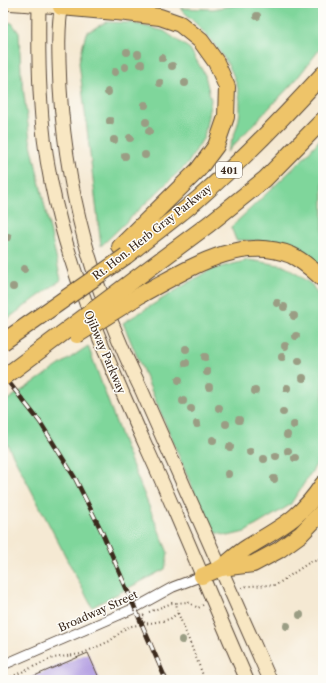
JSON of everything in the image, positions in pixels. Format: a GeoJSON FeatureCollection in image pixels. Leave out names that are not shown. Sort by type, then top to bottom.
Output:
{"type":"FeatureCollection","features":[{"type":"Feature","properties":{"kind":"highway"},"geometry":{"type":"LineString","coordinates":[[3,339],[123,251],[198,170],[216,146],[226,117],[227,87],[216,62],[201,41],[180,24],[160,17],[62,5]]}},
{"type":"Feature","properties":{"kind":"highway","name":"Rt. Hon. Herb Gray Parkway"},"geometry":{"type":"LineString","coordinates":[[3,342],[123,251],[197,199],[249,152],[290,111],[323,74]]}},
{"type":"Feature","properties":{"kind":"highway","name":"401"},"geometry":{"type":"LineString","coordinates":[[3,378],[209,224],[265,179],[323,120]]}},
{"type":"Feature","properties":{"kind":"highway"},"geometry":{"type":"LineString","coordinates":[[3,382],[142,294],[228,252],[249,248],[271,250],[292,256],[309,266],[323,279]]}},
{"type":"Feature","properties":{"kind":"highway"},"geometry":{"type":"LineString","coordinates":[[221,568],[246,548],[294,518],[313,500],[323,484]]}},
{"type":"Feature","properties":{"kind":"highway"},"geometry":{"type":"LineString","coordinates":[[202,576],[221,568],[253,564],[279,550],[301,534],[323,511]]}},
{"type":"Feature","properties":{"kind":"main road"},"geometry":{"type":"LineString","coordinates":[[3,3],[62,5]]}},
{"type":"Feature","properties":{"kind":"main road","name":"Ojibway Parkway"},"geometry":{"type":"LineString","coordinates":[[39,4],[39,93],[51,182],[85,303],[100,342],[247,680]]}},
{"type":"Feature","properties":{"kind":"main road","name":"Ojibway Parkway"},"geometry":{"type":"LineString","coordinates":[[62,5],[59,36],[59,68],[65,141],[75,203],[102,299],[128,362],[270,680]]}},
{"type":"Feature","properties":{"kind":"street","name":"Broadway Street"},"geometry":{"type":"LineString","coordinates":[[4,663],[135,608],[173,587],[202,576]]}},
{"type":"Feature","properties":{"kind":"path"},"geometry":{"type":"LineString","coordinates":[[145,624],[142,617],[144,614],[172,603],[176,603]]}},
{"type":"Feature","properties":{"kind":"path"},"geometry":{"type":"LineString","coordinates":[[4,680],[53,658],[81,654],[110,641],[126,628],[170,619],[178,613]]}},
{"type":"Feature","properties":{"kind":"green space"},"geometry":{"type":"Polygon","coordinates":[[[248,3],[323,3],[323,45],[295,81],[227,152],[236,130],[240,114],[239,93],[235,79],[229,66],[211,41],[180,8],[213,9],[248,3]]]}},
{"type":"Feature","properties":{"kind":"green space"},"geometry":{"type":"Polygon","coordinates":[[[3,21],[12,23],[19,33],[21,73],[30,139],[61,280],[3,322],[3,21]]]}},
{"type":"Feature","properties":{"kind":"green space"},"geometry":{"type":"Polygon","coordinates":[[[106,22],[132,23],[164,31],[190,49],[205,75],[211,100],[204,137],[188,163],[101,246],[79,62],[86,33],[106,22]]]}},
{"type":"Feature","properties":{"kind":"green space"},"geometry":{"type":"Polygon","coordinates":[[[323,136],[323,268],[304,253],[270,241],[236,240],[231,227],[301,161],[323,136]]]}},
{"type":"Feature","properties":{"kind":"green space"},"geometry":{"type":"Polygon","coordinates":[[[249,260],[286,266],[312,285],[323,303],[323,444],[318,462],[290,505],[245,532],[228,536],[217,533],[204,516],[123,323],[209,270],[249,260]]]}},
{"type":"Feature","properties":{"kind":"green space"},"geometry":{"type":"Polygon","coordinates":[[[88,346],[125,447],[168,553],[165,569],[92,607],[3,436],[3,403],[88,346]]]}},
{"type":"Feature","properties":{"kind":"building"},"geometry":{"type":"Polygon","coordinates":[[[88,653],[100,680],[25,680],[88,653]]]}},
{"type":"Feature","properties":{"kind":"railway"},"geometry":{"type":"LineString","coordinates":[[3,375],[40,422],[75,478],[102,532],[166,680]]}}]}
